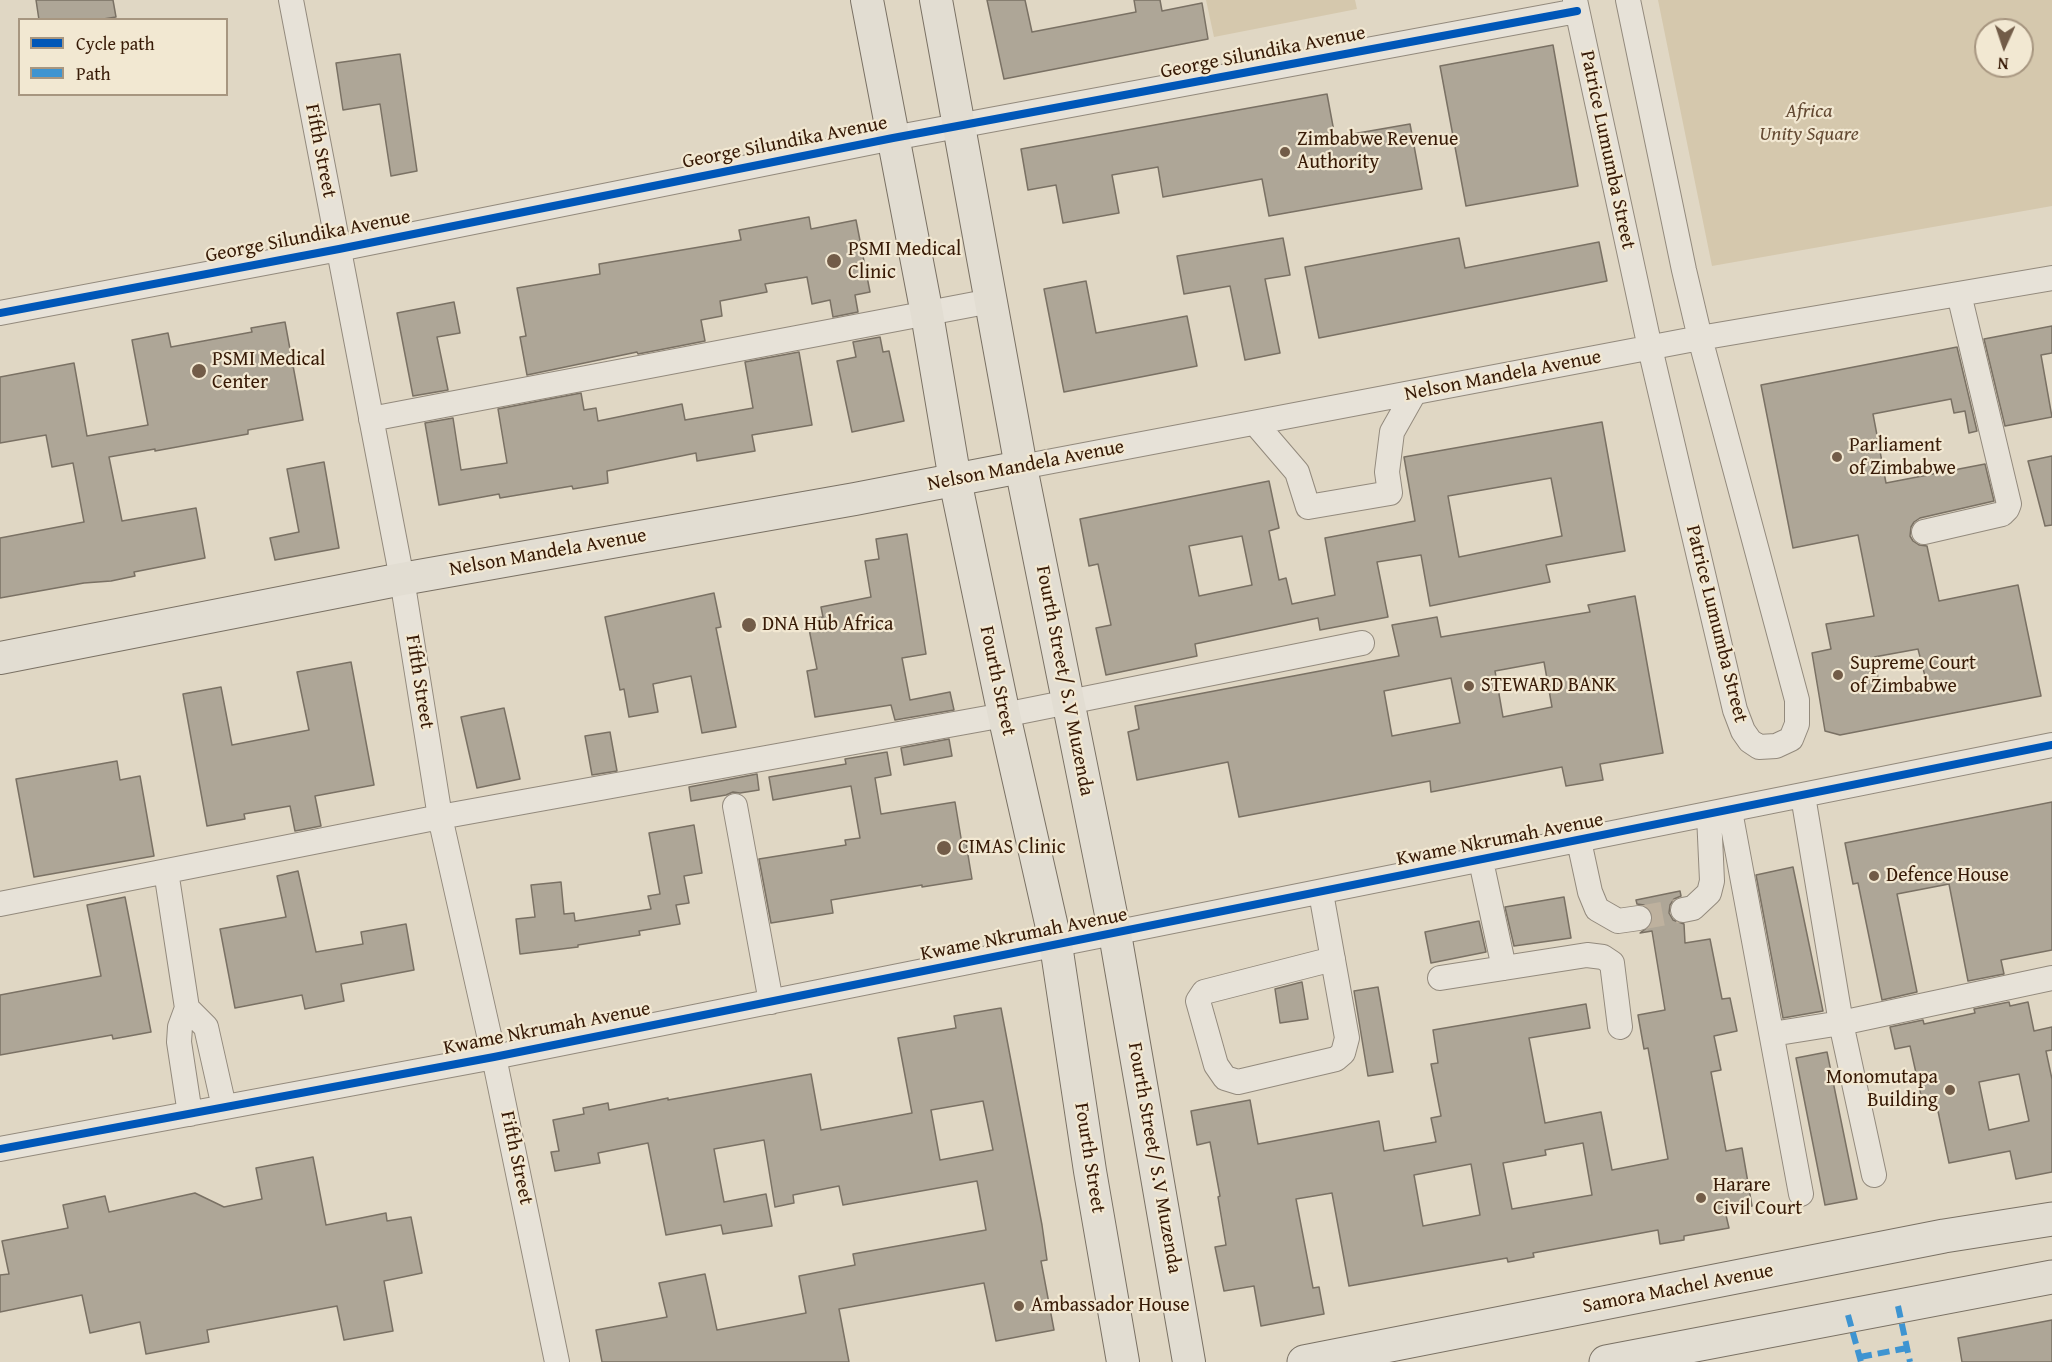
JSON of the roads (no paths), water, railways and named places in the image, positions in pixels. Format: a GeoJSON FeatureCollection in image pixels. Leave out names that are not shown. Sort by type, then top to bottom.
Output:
{"type":"FeatureCollection","features":[{"type":"Feature","properties":{"kind":"highway","name":"Samora Machel Avenue"},"geometry":{"type":"LineString","coordinates":[[1304,1362],[1944,1236],[2052,1219]]}},
{"type":"Feature","properties":{"kind":"highway"},"geometry":{"type":"LineString","coordinates":[[1606,1362],[2052,1277]]}},
{"type":"Feature","properties":{"kind":"main road","name":"Fourth Street"},"geometry":{"type":"LineString","coordinates":[[867,0],[927,314],[955,480],[1004,715],[1056,945],[1092,1182],[1123,1362]]}},
{"type":"Feature","properties":{"kind":"main road","name":"Fourth Street/ S.V Muzenda"},"geometry":{"type":"LineString","coordinates":[[936,0],[1022,466],[1115,934],[1189,1362]]}},
{"type":"Feature","properties":{"kind":"main road","name":"Nelson Mandela Avenue"},"geometry":{"type":"LineString","coordinates":[[0,658],[402,579],[855,499],[1022,466]]}},
{"type":"Feature","properties":{"kind":"street","name":"Fifth Street"},"geometry":{"type":"LineString","coordinates":[[291,0],[402,579],[440,817],[494,1057],[557,1362]]}},
{"type":"Feature","properties":{"kind":"street","name":"Patrice Lumumba Street"},"geometry":{"type":"LineString","coordinates":[[1576,5],[1650,348],[1735,710],[1743,731],[1750,741],[1759,747],[1776,746],[1791,739],[1797,724],[1797,700],[1700,338],[1628,0]]}},
{"type":"Feature","properties":{"kind":"street","name":"George Silundika Avenue"},"geometry":{"type":"LineString","coordinates":[[0,313],[339,249],[1576,5]]}},
{"type":"Feature","properties":{"kind":"street","name":"Nelson Mandela Avenue"},"geometry":{"type":"LineString","coordinates":[[1022,466],[1700,338],[2052,278]]}},
{"type":"Feature","properties":{"kind":"street"},"geometry":{"type":"LineString","coordinates":[[1924,532],[2002,514],[2009,504],[1959,294]]}},
{"type":"Feature","properties":{"kind":"street"},"geometry":{"type":"LineString","coordinates":[[371,419],[991,301]]}},
{"type":"Feature","properties":{"kind":"street"},"geometry":{"type":"LineString","coordinates":[[1255,423],[1297,472],[1308,507],[1390,494],[1387,472],[1392,432],[1414,393]]}},
{"type":"Feature","properties":{"kind":"street"},"geometry":{"type":"LineString","coordinates":[[0,904],[440,817],[1004,715],[1362,643]]}},
{"type":"Feature","properties":{"kind":"street","name":"Kwame Nkrumah Avenue"},"geometry":{"type":"LineString","coordinates":[[0,1149],[494,1057],[2052,746]]}},
{"type":"Feature","properties":{"kind":"street"},"geometry":{"type":"LineString","coordinates":[[1803,796],[1841,1023],[1874,1175]]}},
{"type":"Feature","properties":{"kind":"street"},"geometry":{"type":"LineString","coordinates":[[735,806],[771,1002]]}},
{"type":"Feature","properties":{"kind":"street"},"geometry":{"type":"LineString","coordinates":[[1683,910],[1693,909],[1710,893],[1720,813]]}},
{"type":"Feature","properties":{"kind":"street"},"geometry":{"type":"LineString","coordinates":[[1720,813],[1772,1034],[1802,1194]]}},
{"type":"Feature","properties":{"kind":"street"},"geometry":{"type":"LineString","coordinates":[[1579,841],[1590,892],[1597,909],[1618,921],[1639,918]]}},
{"type":"Feature","properties":{"kind":"street"},"geometry":{"type":"LineString","coordinates":[[1481,861],[1504,968]]}},
{"type":"Feature","properties":{"kind":"street"},"geometry":{"type":"LineString","coordinates":[[166,871],[187,1008],[180,1027],[178,1042],[190,1114]]}},
{"type":"Feature","properties":{"kind":"street"},"geometry":{"type":"LineString","coordinates":[[1322,893],[1347,1038],[1343,1053],[1336,1059],[1238,1082],[1225,1077],[1216,1065],[1198,1002],[1204,992],[1333,959]]}},
{"type":"Feature","properties":{"kind":"street"},"geometry":{"type":"LineString","coordinates":[[1440,978],[1587,955],[1603,957],[1612,963],[1620,1027]]}},
{"type":"Feature","properties":{"kind":"street"},"geometry":{"type":"LineString","coordinates":[[1772,1034],[1841,1023],[2052,978]]}},
{"type":"Feature","properties":{"kind":"street"},"geometry":{"type":"LineString","coordinates":[[187,1008],[206,1027],[224,1107]]}},
{"type":"Feature","properties":{"kind":"tunnel"},"geometry":{"type":"LineString","coordinates":[[1639,918],[1683,910]]}},
{"type":"Feature","properties":{"kind":"place","name":"Zimbabwe Revenue Authority"},"geometry":{"type":"Point","coordinates":[1285,152]}},
{"type":"Feature","properties":{"kind":"place","name":"PSMI Medical Clinic"},"geometry":{"type":"Point","coordinates":[834,261]}},
{"type":"Feature","properties":{"kind":"place","name":"PSMI Medical Center"},"geometry":{"type":"Point","coordinates":[199,371]}},
{"type":"Feature","properties":{"kind":"place","name":"Parliament of Zimbabwe"},"geometry":{"type":"Point","coordinates":[1837,457]}},
{"type":"Feature","properties":{"kind":"place","name":"DNA Hub Africa"},"geometry":{"type":"Point","coordinates":[749,625]}},
{"type":"Feature","properties":{"kind":"place","name":"Supreme Court of Zimbabwe"},"geometry":{"type":"Point","coordinates":[1838,675]}},
{"type":"Feature","properties":{"kind":"place","name":"STEWARD BANK"},"geometry":{"type":"Point","coordinates":[1469,686]}},
{"type":"Feature","properties":{"kind":"place","name":"CIMAS Clinic"},"geometry":{"type":"Point","coordinates":[944,848]}},
{"type":"Feature","properties":{"kind":"place","name":"Defence House"},"geometry":{"type":"Point","coordinates":[1874,876]}},
{"type":"Feature","properties":{"kind":"place","name":"Monomutapa Building"},"geometry":{"type":"Point","coordinates":[1950,1090]}},
{"type":"Feature","properties":{"kind":"place","name":"Harare Civil Court"},"geometry":{"type":"Point","coordinates":[1701,1198]}},
{"type":"Feature","properties":{"kind":"place","name":"Ambassador House"},"geometry":{"type":"Point","coordinates":[1019,1306]}},
{"type":"Feature","properties":{"kind":"park label","name":"Africa Unity Square"},"geometry":{"type":"Point","coordinates":[1809,124]}}]}
